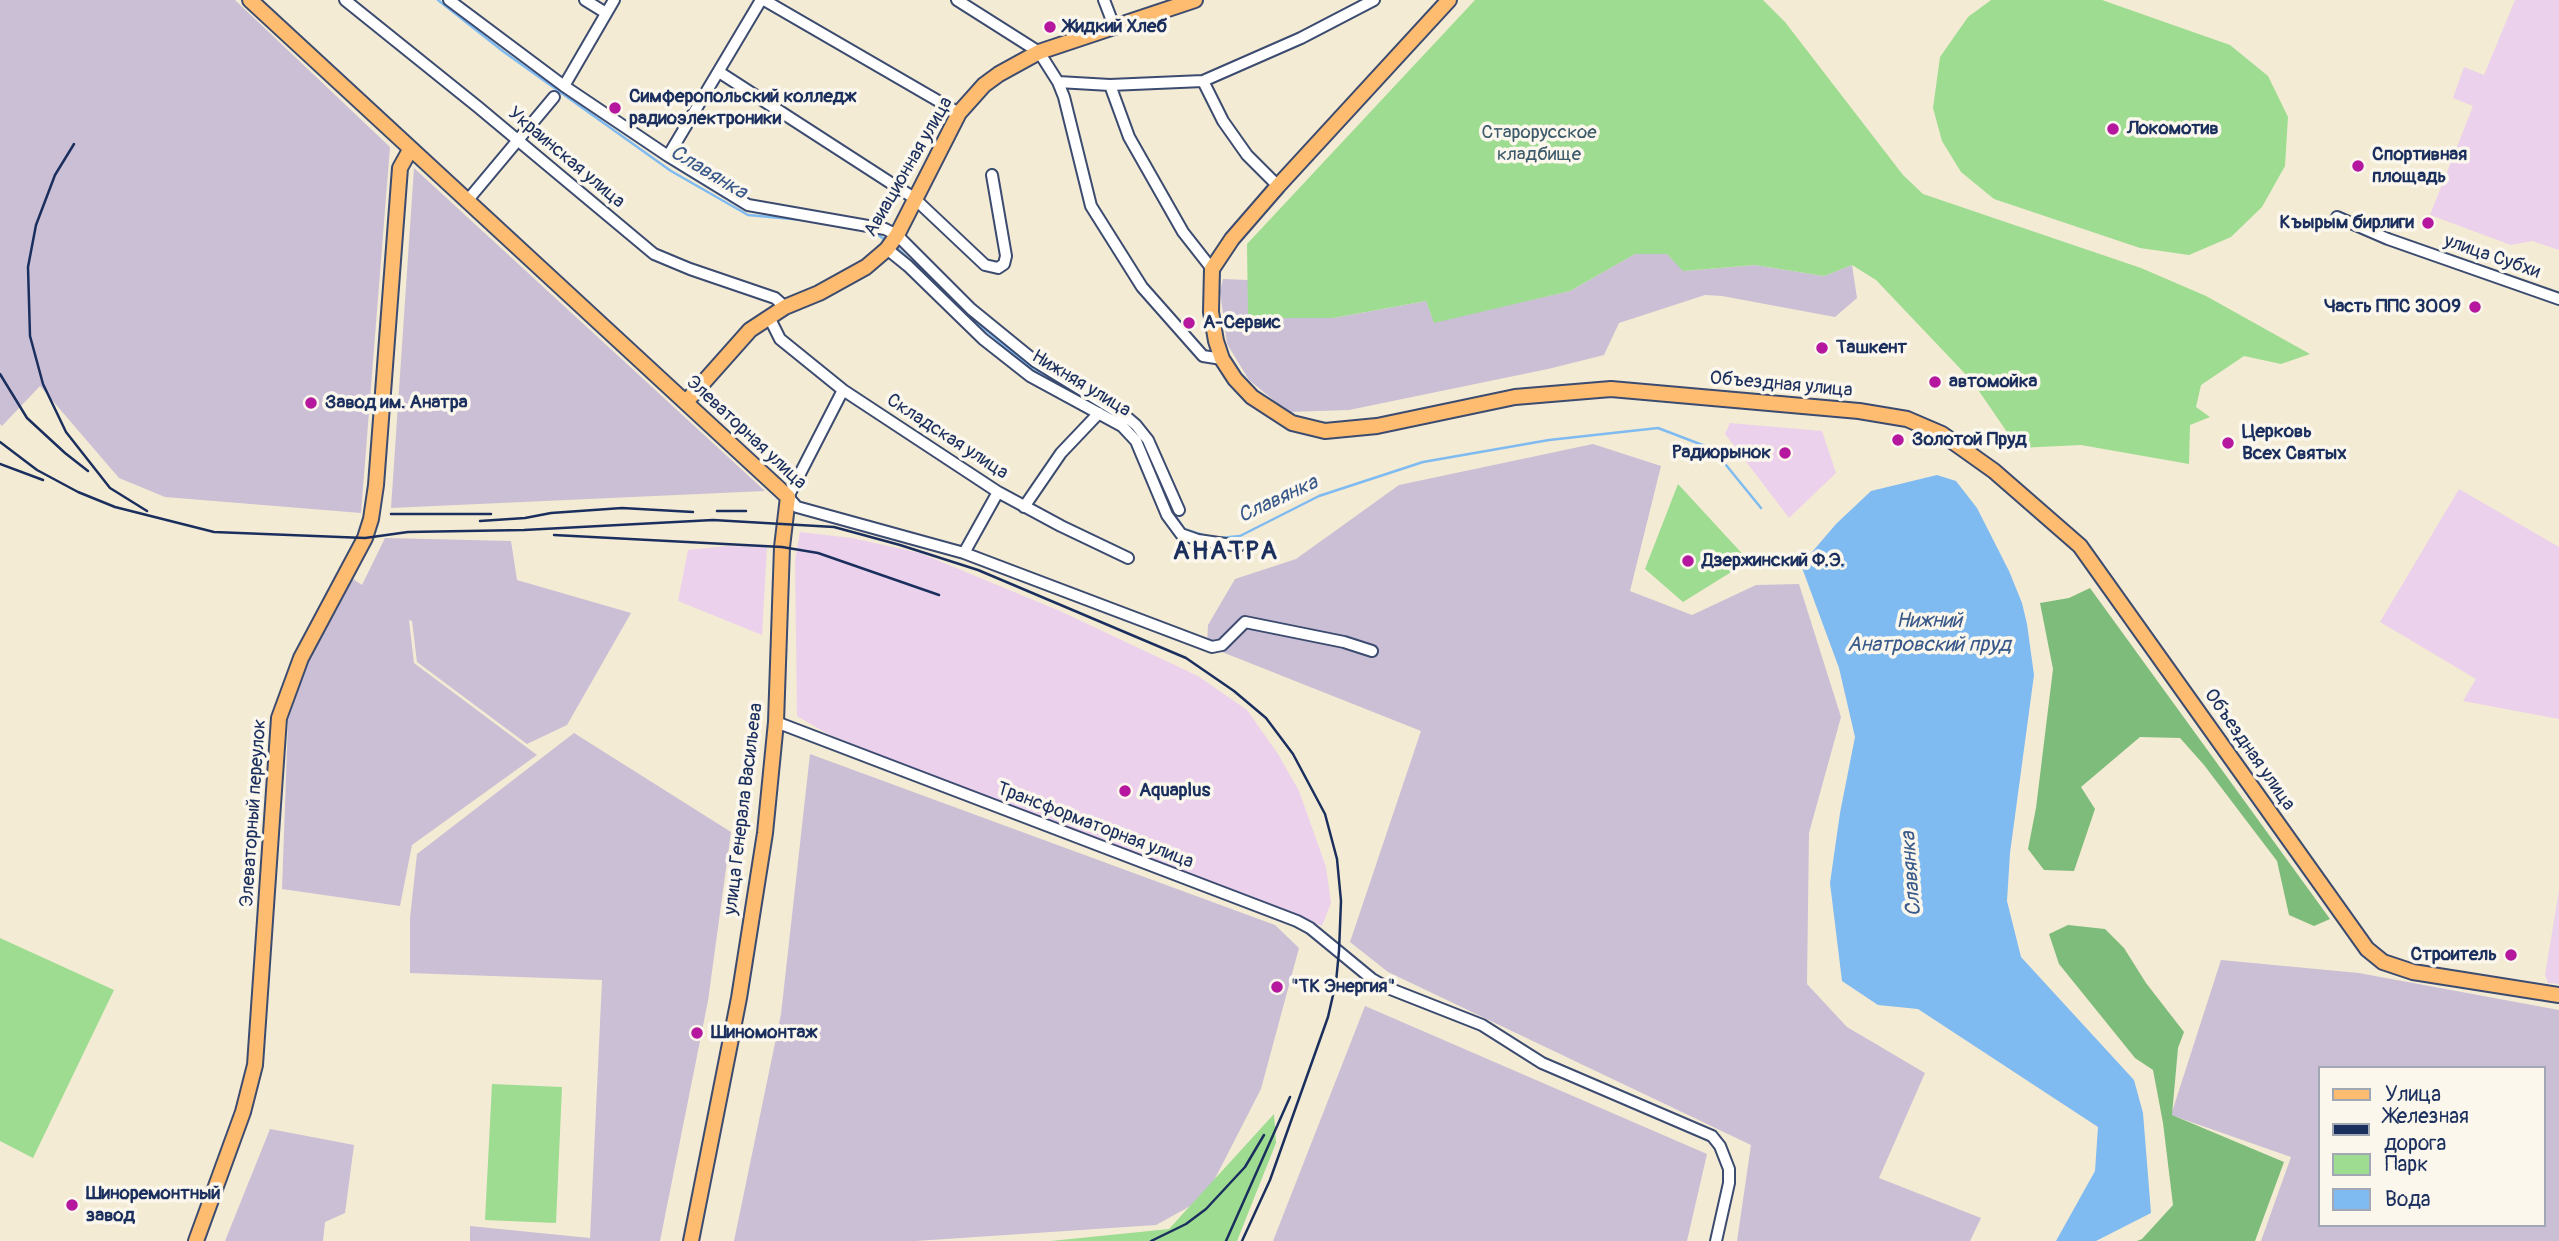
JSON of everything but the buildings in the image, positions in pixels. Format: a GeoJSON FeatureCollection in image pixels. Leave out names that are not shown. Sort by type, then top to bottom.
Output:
{"type":"FeatureCollection","features":[{"type":"Feature","properties":{"kind":"main road","name":"Элеваторная улица"},"geometry":{"type":"LineString","coordinates":[[250,0],[788,497]]}},
{"type":"Feature","properties":{"kind":"main road","name":"Авиационная улица"},"geometry":{"type":"LineString","coordinates":[[686,402],[750,330],[785,307],[819,293],[866,267],[887,248],[897,235],[959,113],[984,85],[1039,52],[1195,0]]}},
{"type":"Feature","properties":{"kind":"main road"},"geometry":{"type":"LineString","coordinates":[[1212,269],[1232,239],[1278,186],[1449,0]]}},
{"type":"Feature","properties":{"kind":"main road","name":"Элеваторный переулок"},"geometry":{"type":"LineString","coordinates":[[196,1241],[243,1112],[255,1065],[279,718],[301,658],[365,538],[371,519],[376,485],[400,168],[410,150]]}},
{"type":"Feature","properties":{"kind":"main road","name":"Объездная улица"},"geometry":{"type":"LineString","coordinates":[[1212,269],[1211,312],[1222,359],[1235,379],[1252,397],[1292,423],[1325,431],[1377,426],[1515,397],[1611,390],[1859,411],[1907,419],[1942,434],[1994,471],[2080,546],[2367,949],[2383,962],[2413,972],[2559,995]]}},
{"type":"Feature","properties":{"kind":"main road","name":"улица Генерала Васильева"},"geometry":{"type":"LineString","coordinates":[[691,1241],[739,998],[765,833],[776,722],[782,547],[788,497]]}},
{"type":"Feature","properties":{"kind":"street","name":"Украинская улица"},"geometry":{"type":"LineString","coordinates":[[345,0],[654,254],[690,270],[775,298],[785,307]]}},
{"type":"Feature","properties":{"kind":"street"},"geometry":{"type":"LineString","coordinates":[[449,0],[564,86],[667,156],[748,205],[885,229],[897,235]]}},
{"type":"Feature","properties":{"kind":"street"},"geometry":{"type":"LineString","coordinates":[[585,0],[606,13]]}},
{"type":"Feature","properties":{"kind":"street"},"geometry":{"type":"LineString","coordinates":[[564,86],[614,0]]}},
{"type":"Feature","properties":{"kind":"street"},"geometry":{"type":"LineString","coordinates":[[667,156],[763,0],[959,113]]}},
{"type":"Feature","properties":{"kind":"street"},"geometry":{"type":"LineString","coordinates":[[957,0],[1039,52],[1058,82],[1091,206],[1142,287],[1203,356],[1222,359]]}},
{"type":"Feature","properties":{"kind":"street"},"geometry":{"type":"LineString","coordinates":[[1104,0],[1114,26]]}},
{"type":"Feature","properties":{"kind":"street"},"geometry":{"type":"LineString","coordinates":[[1058,82],[1110,85],[1203,81],[1301,38],[1374,0]]}},
{"type":"Feature","properties":{"kind":"street"},"geometry":{"type":"LineString","coordinates":[[719,72],[914,198],[985,265],[998,268],[1004,264],[1006,256],[992,174]]}},
{"type":"Feature","properties":{"kind":"street"},"geometry":{"type":"LineString","coordinates":[[1203,81],[1223,121],[1247,155],[1278,186]]}},
{"type":"Feature","properties":{"kind":"street"},"geometry":{"type":"LineString","coordinates":[[1110,85],[1129,137],[1183,232],[1212,269]]}},
{"type":"Feature","properties":{"kind":"street"},"geometry":{"type":"LineString","coordinates":[[467,201],[554,97]]}},
{"type":"Feature","properties":{"kind":"street","name":"улица Субхи"},"geometry":{"type":"LineString","coordinates":[[2337,217],[2388,239],[2559,299]]}},
{"type":"Feature","properties":{"kind":"street","name":"Нижняя улица"},"geometry":{"type":"LineString","coordinates":[[897,235],[971,309],[1036,362],[1136,425],[1148,440],[1179,510]]}},
{"type":"Feature","properties":{"kind":"street","name":"Нижняя улица"},"geometry":{"type":"LineString","coordinates":[[887,248],[983,339],[1030,376],[1122,426],[1136,441],[1167,514],[1181,534],[1238,547]]}},
{"type":"Feature","properties":{"kind":"street","name":"Складская улица"},"geometry":{"type":"LineString","coordinates":[[769,317],[780,339],[843,390],[998,492],[1128,558]]}},
{"type":"Feature","properties":{"kind":"street","name":"улица Генерала Васильева"},"geometry":{"type":"LineString","coordinates":[[788,497],[843,390]]}},
{"type":"Feature","properties":{"kind":"street"},"geometry":{"type":"LineString","coordinates":[[1024,506],[1061,453],[1099,412]]}},
{"type":"Feature","properties":{"kind":"street"},"geometry":{"type":"LineString","coordinates":[[964,553],[998,492]]}},
{"type":"Feature","properties":{"kind":"street","name":"Элеваторная улица"},"geometry":{"type":"LineString","coordinates":[[788,497],[797,507],[964,553],[1212,647],[1222,645],[1245,622],[1344,642],[1372,651]]}},
{"type":"Feature","properties":{"kind":"street","name":"Трансформаторная улица"},"geometry":{"type":"LineString","coordinates":[[776,722],[1297,921],[1310,928],[1372,979],[1388,988],[1482,1025],[1542,1063],[1712,1136],[1720,1146],[1729,1169],[1729,1183],[1716,1241]]}},
{"type":"Feature","properties":{"kind":"shaded area"},"geometry":{"type":"Polygon","coordinates":[[[0,0],[235,0],[390,147],[361,513],[165,497],[119,478],[40,386],[2,426],[0,424],[0,0]]]}},
{"type":"Feature","properties":{"kind":"shaded area"},"geometry":{"type":"Polygon","coordinates":[[[2515,0],[2559,0],[2559,250],[2532,241],[2511,245],[2430,215],[2473,106],[2453,98],[2464,67],[2484,75],[2515,0]]]}},
{"type":"Feature","properties":{"kind":"shaded area"},"geometry":{"type":"Polygon","coordinates":[[[414,168],[765,491],[391,508],[414,168]]]}},
{"type":"Feature","properties":{"kind":"shaded area"},"geometry":{"type":"Polygon","coordinates":[[[1635,254],[1667,254],[1684,271],[1755,265],[1824,276],[1852,265],[1857,298],[1835,317],[1705,295],[1619,323],[1604,355],[1349,410],[1288,412],[1249,380],[1227,344],[1220,291],[1223,279],[1248,280],[1248,318],[1333,318],[1426,301],[1434,322],[1570,291],[1635,254]]]}},
{"type":"Feature","properties":{"kind":"shaded area","name":"Радиорынок"},"geometry":{"type":"Polygon","coordinates":[[[1730,423],[1822,431],[1836,473],[1789,518],[1725,434],[1730,423]]]}},
{"type":"Feature","properties":{"kind":"shaded area"},"geometry":{"type":"Polygon","coordinates":[[[1593,444],[1661,466],[1630,591],[1692,615],[1756,585],[1799,584],[1841,717],[1809,833],[1807,984],[1847,1027],[1925,1073],[1879,1178],[1981,1218],[1970,1241],[1737,1241],[1751,1145],[1388,972],[1350,942],[1421,731],[1207,646],[1208,625],[1235,579],[1296,559],[1399,485],[1593,444]]]}},
{"type":"Feature","properties":{"kind":"shaded area"},"geometry":{"type":"Polygon","coordinates":[[[2459,489],[2559,547],[2559,719],[2463,701],[2476,679],[2380,622],[2459,489]]]}},
{"type":"Feature","properties":{"kind":"shaded area"},"geometry":{"type":"Polygon","coordinates":[[[800,532],[852,538],[920,553],[1060,611],[1198,676],[1247,710],[1278,754],[1299,791],[1326,867],[1331,903],[1322,926],[922,772],[826,733],[797,716],[795,560],[800,532]]]}},
{"type":"Feature","properties":{"kind":"shaded area"},"geometry":{"type":"Polygon","coordinates":[[[385,538],[511,541],[517,580],[631,613],[567,725],[527,744],[417,662],[412,621],[409,620],[414,663],[537,755],[412,845],[400,906],[282,889],[288,720],[307,664],[353,579],[362,585],[385,538]]]}},
{"type":"Feature","properties":{"kind":"shaded area"},"geometry":{"type":"Polygon","coordinates":[[[727,546],[767,547],[762,635],[678,601],[688,550],[727,546]]]}},
{"type":"Feature","properties":{"kind":"shaded area"},"geometry":{"type":"Polygon","coordinates":[[[574,733],[731,832],[708,1001],[660,1241],[470,1241],[470,1226],[590,1238],[602,980],[410,973],[410,918],[417,854],[574,733]]]}},
{"type":"Feature","properties":{"kind":"shaded area"},"geometry":{"type":"Polygon","coordinates":[[[810,754],[1275,925],[1299,948],[1261,1089],[1205,1198],[1156,1225],[916,1241],[734,1241],[781,1014],[810,754]]]}},
{"type":"Feature","properties":{"kind":"shaded area"},"geometry":{"type":"Polygon","coordinates":[[[2559,890],[2559,984],[2548,983],[2545,975],[2559,890]]]}},
{"type":"Feature","properties":{"kind":"shaded area"},"geometry":{"type":"Polygon","coordinates":[[[2221,960],[2359,973],[2559,1010],[2559,1241],[2261,1241],[2291,1157],[2171,1115],[2221,960]]]}},
{"type":"Feature","properties":{"kind":"shaded area"},"geometry":{"type":"Polygon","coordinates":[[[1365,1006],[1707,1154],[1687,1241],[1273,1241],[1365,1006]]]}},
{"type":"Feature","properties":{"kind":"shaded area"},"geometry":{"type":"Polygon","coordinates":[[[270,1129],[354,1145],[345,1213],[325,1222],[323,1241],[225,1241],[270,1129]]]}},
{"type":"Feature","properties":{"kind":"green space","name":"Старорусское кладбище"},"geometry":{"type":"Polygon","coordinates":[[[1475,0],[1763,0],[1785,22],[1903,175],[1923,194],[2141,268],[2206,296],[2310,354],[2281,364],[2244,356],[2201,385],[2196,407],[2210,417],[2190,425],[2189,464],[2081,445],[2018,448],[1972,381],[1876,280],[1852,265],[1824,276],[1755,265],[1683,271],[1667,254],[1635,254],[1570,291],[1434,323],[1426,301],[1333,318],[1248,318],[1247,244],[1475,0]]]}},
{"type":"Feature","properties":{"kind":"green space","name":"Локомотив"},"geometry":{"type":"Polygon","coordinates":[[[1991,0],[2102,0],[2230,45],[2268,76],[2288,117],[2285,166],[2262,207],[2231,237],[2189,255],[2140,248],[1994,199],[1961,172],[1942,141],[1933,108],[1940,57],[1968,17],[1991,0]]]}},
{"type":"Feature","properties":{"kind":"green space"},"geometry":{"type":"Polygon","coordinates":[[[1678,484],[1749,561],[1683,602],[1645,569],[1678,484]]]}},
{"type":"Feature","properties":{"kind":"green space"},"geometry":{"type":"Polygon","coordinates":[[[2090,588],[2330,919],[2314,926],[2289,915],[2277,861],[2204,765],[2180,738],[2140,737],[2081,787],[2095,809],[2074,871],[2044,870],[2028,849],[2036,808],[2053,669],[2040,603],[2069,598],[2090,588]]]}},
{"type":"Feature","properties":{"kind":"green space"},"geometry":{"type":"Polygon","coordinates":[[[2068,925],[2105,929],[2124,948],[2146,983],[2184,1032],[2178,1048],[2172,1115],[2284,1162],[2255,1241],[2137,1241],[2142,1239],[2173,1205],[2163,1123],[2153,1070],[2135,1058],[2059,964],[2049,934],[2068,925]]]}},
{"type":"Feature","properties":{"kind":"green space"},"geometry":{"type":"Polygon","coordinates":[[[0,938],[114,990],[33,1158],[0,1141],[0,938]]]}},
{"type":"Feature","properties":{"kind":"green space"},"geometry":{"type":"Polygon","coordinates":[[[492,1084],[562,1087],[556,1223],[485,1220],[492,1084]]]}},
{"type":"Feature","properties":{"kind":"green space"},"geometry":{"type":"Polygon","coordinates":[[[1274,1114],[1276,1143],[1237,1241],[1051,1241],[1169,1229],[1274,1114]]]}},
{"type":"Feature","properties":{"kind":"water","name":"Нижний Анатровский пруд"},"geometry":{"type":"Polygon","coordinates":[[[1937,475],[1956,481],[1977,508],[2009,571],[2027,624],[2034,675],[2010,853],[2007,901],[2021,957],[2134,1080],[2143,1113],[2151,1213],[2096,1241],[2056,1241],[2095,1171],[2098,1127],[1918,1009],[1878,1005],[1842,981],[1830,883],[1855,737],[1839,668],[1801,565],[1836,524],[1871,491],[1937,475]]]}},
{"type":"Feature","properties":{"kind":"waterway","name":"Славянка"},"geometry":{"type":"LineString","coordinates":[[438,0],[504,52],[671,171],[748,215],[803,220]]}},
{"type":"Feature","properties":{"kind":"waterway","name":"Славянка"},"geometry":{"type":"LineString","coordinates":[[872,231],[884,239]]}},
{"type":"Feature","properties":{"kind":"waterway","name":"Славянка"},"geometry":{"type":"LineString","coordinates":[[896,247],[961,309],[1033,370],[1077,393]]}},
{"type":"Feature","properties":{"kind":"waterway","name":"Славянка"},"geometry":{"type":"LineString","coordinates":[[1220,538],[1240,536],[1319,496],[1423,462],[1549,440],[1658,428],[1713,449],[1761,508]]}},
{"type":"Feature","properties":{"kind":"waterway","name":"Славянка"},"geometry":{"type":"LineString","coordinates":[[1149,455],[1170,507],[1184,529],[1206,536]]}},
{"type":"Feature","properties":{"kind":"railway"},"geometry":{"type":"LineString","coordinates":[[74,144],[55,175],[36,225],[28,267],[30,336],[43,384],[66,432],[110,488],[147,511]]}},
{"type":"Feature","properties":{"kind":"railway"},"geometry":{"type":"LineString","coordinates":[[0,374],[27,418],[88,471]]}},
{"type":"Feature","properties":{"kind":"railway"},"geometry":{"type":"LineString","coordinates":[[0,442],[37,470],[78,492],[115,507],[214,532],[365,538],[408,532],[524,530],[713,520],[834,527],[978,570],[1186,658],[1234,691],[1266,718],[1293,754],[1325,814],[1337,859],[1341,901],[1339,951],[1336,982],[1328,1017],[1270,1180],[1242,1241]]}},
{"type":"Feature","properties":{"kind":"railway"},"geometry":{"type":"LineString","coordinates":[[0,464],[43,480]]}},
{"type":"Feature","properties":{"kind":"railway"},"geometry":{"type":"LineString","coordinates":[[480,521],[622,508],[693,512]]}},
{"type":"Feature","properties":{"kind":"railway"},"geometry":{"type":"LineString","coordinates":[[717,511],[746,511]]}},
{"type":"Feature","properties":{"kind":"railway"},"geometry":{"type":"LineString","coordinates":[[391,514],[491,514]]}},
{"type":"Feature","properties":{"kind":"railway"},"geometry":{"type":"LineString","coordinates":[[554,535],[782,547],[818,553],[939,595]]}},
{"type":"Feature","properties":{"kind":"railway"},"geometry":{"type":"LineString","coordinates":[[1226,1241],[1290,1097]]}},
{"type":"Feature","properties":{"kind":"railway"},"geometry":{"type":"LineString","coordinates":[[1151,1241],[1186,1224],[1206,1209],[1245,1167],[1264,1135]]}},
{"type":"Feature","properties":{"kind":"place","name":"Жидкий Хлеб"},"geometry":{"type":"Point","coordinates":[1050,27]}},
{"type":"Feature","properties":{"kind":"place","name":"Симферопольский колледж радиоэлектроники"},"geometry":{"type":"Point","coordinates":[615,108]}},
{"type":"Feature","properties":{"kind":"place","name":"Локомотив"},"geometry":{"type":"Point","coordinates":[2113,129]}},
{"type":"Feature","properties":{"kind":"place","name":"Спортивная площадь"},"geometry":{"type":"Point","coordinates":[2358,166]}},
{"type":"Feature","properties":{"kind":"place","name":"Къырым бирлиги"},"geometry":{"type":"Point","coordinates":[2428,223]}},
{"type":"Feature","properties":{"kind":"place","name":"Часть ППС 3009"},"geometry":{"type":"Point","coordinates":[2475,307]}},
{"type":"Feature","properties":{"kind":"place","name":"А-Сервис"},"geometry":{"type":"Point","coordinates":[1189,323]}},
{"type":"Feature","properties":{"kind":"place","name":"Ташкент"},"geometry":{"type":"Point","coordinates":[1822,348]}},
{"type":"Feature","properties":{"kind":"place","name":"автомойка"},"geometry":{"type":"Point","coordinates":[1935,382]}},
{"type":"Feature","properties":{"kind":"place","name":"Завод им. Анатра"},"geometry":{"type":"Point","coordinates":[311,403]}},
{"type":"Feature","properties":{"kind":"place","name":"Золотой Пруд"},"geometry":{"type":"Point","coordinates":[1898,440]}},
{"type":"Feature","properties":{"kind":"place","name":"Церковь Всех Святых"},"geometry":{"type":"Point","coordinates":[2228,443]}},
{"type":"Feature","properties":{"kind":"place","name":"Радиорынок"},"geometry":{"type":"Point","coordinates":[1785,453]}},
{"type":"Feature","properties":{"kind":"place","name":"Дзержинский Ф.Э."},"geometry":{"type":"Point","coordinates":[1688,561]}},
{"type":"Feature","properties":{"kind":"place","name":"Aquaplus"},"geometry":{"type":"Point","coordinates":[1125,791]}},
{"type":"Feature","properties":{"kind":"place","name":"Строитель"},"geometry":{"type":"Point","coordinates":[2511,955]}},
{"type":"Feature","properties":{"kind":"place","name":"\"ТК Энергия\""},"geometry":{"type":"Point","coordinates":[1277,987]}},
{"type":"Feature","properties":{"kind":"place","name":"Шиномонтаж"},"geometry":{"type":"Point","coordinates":[697,1033]}},
{"type":"Feature","properties":{"kind":"place","name":"Шиноремонтный завод"},"geometry":{"type":"Point","coordinates":[72,1205]}},
{"type":"Feature","properties":{"kind":"district","name":"АНАТРА"},"geometry":{"type":"Point","coordinates":[1226,552]}}]}
